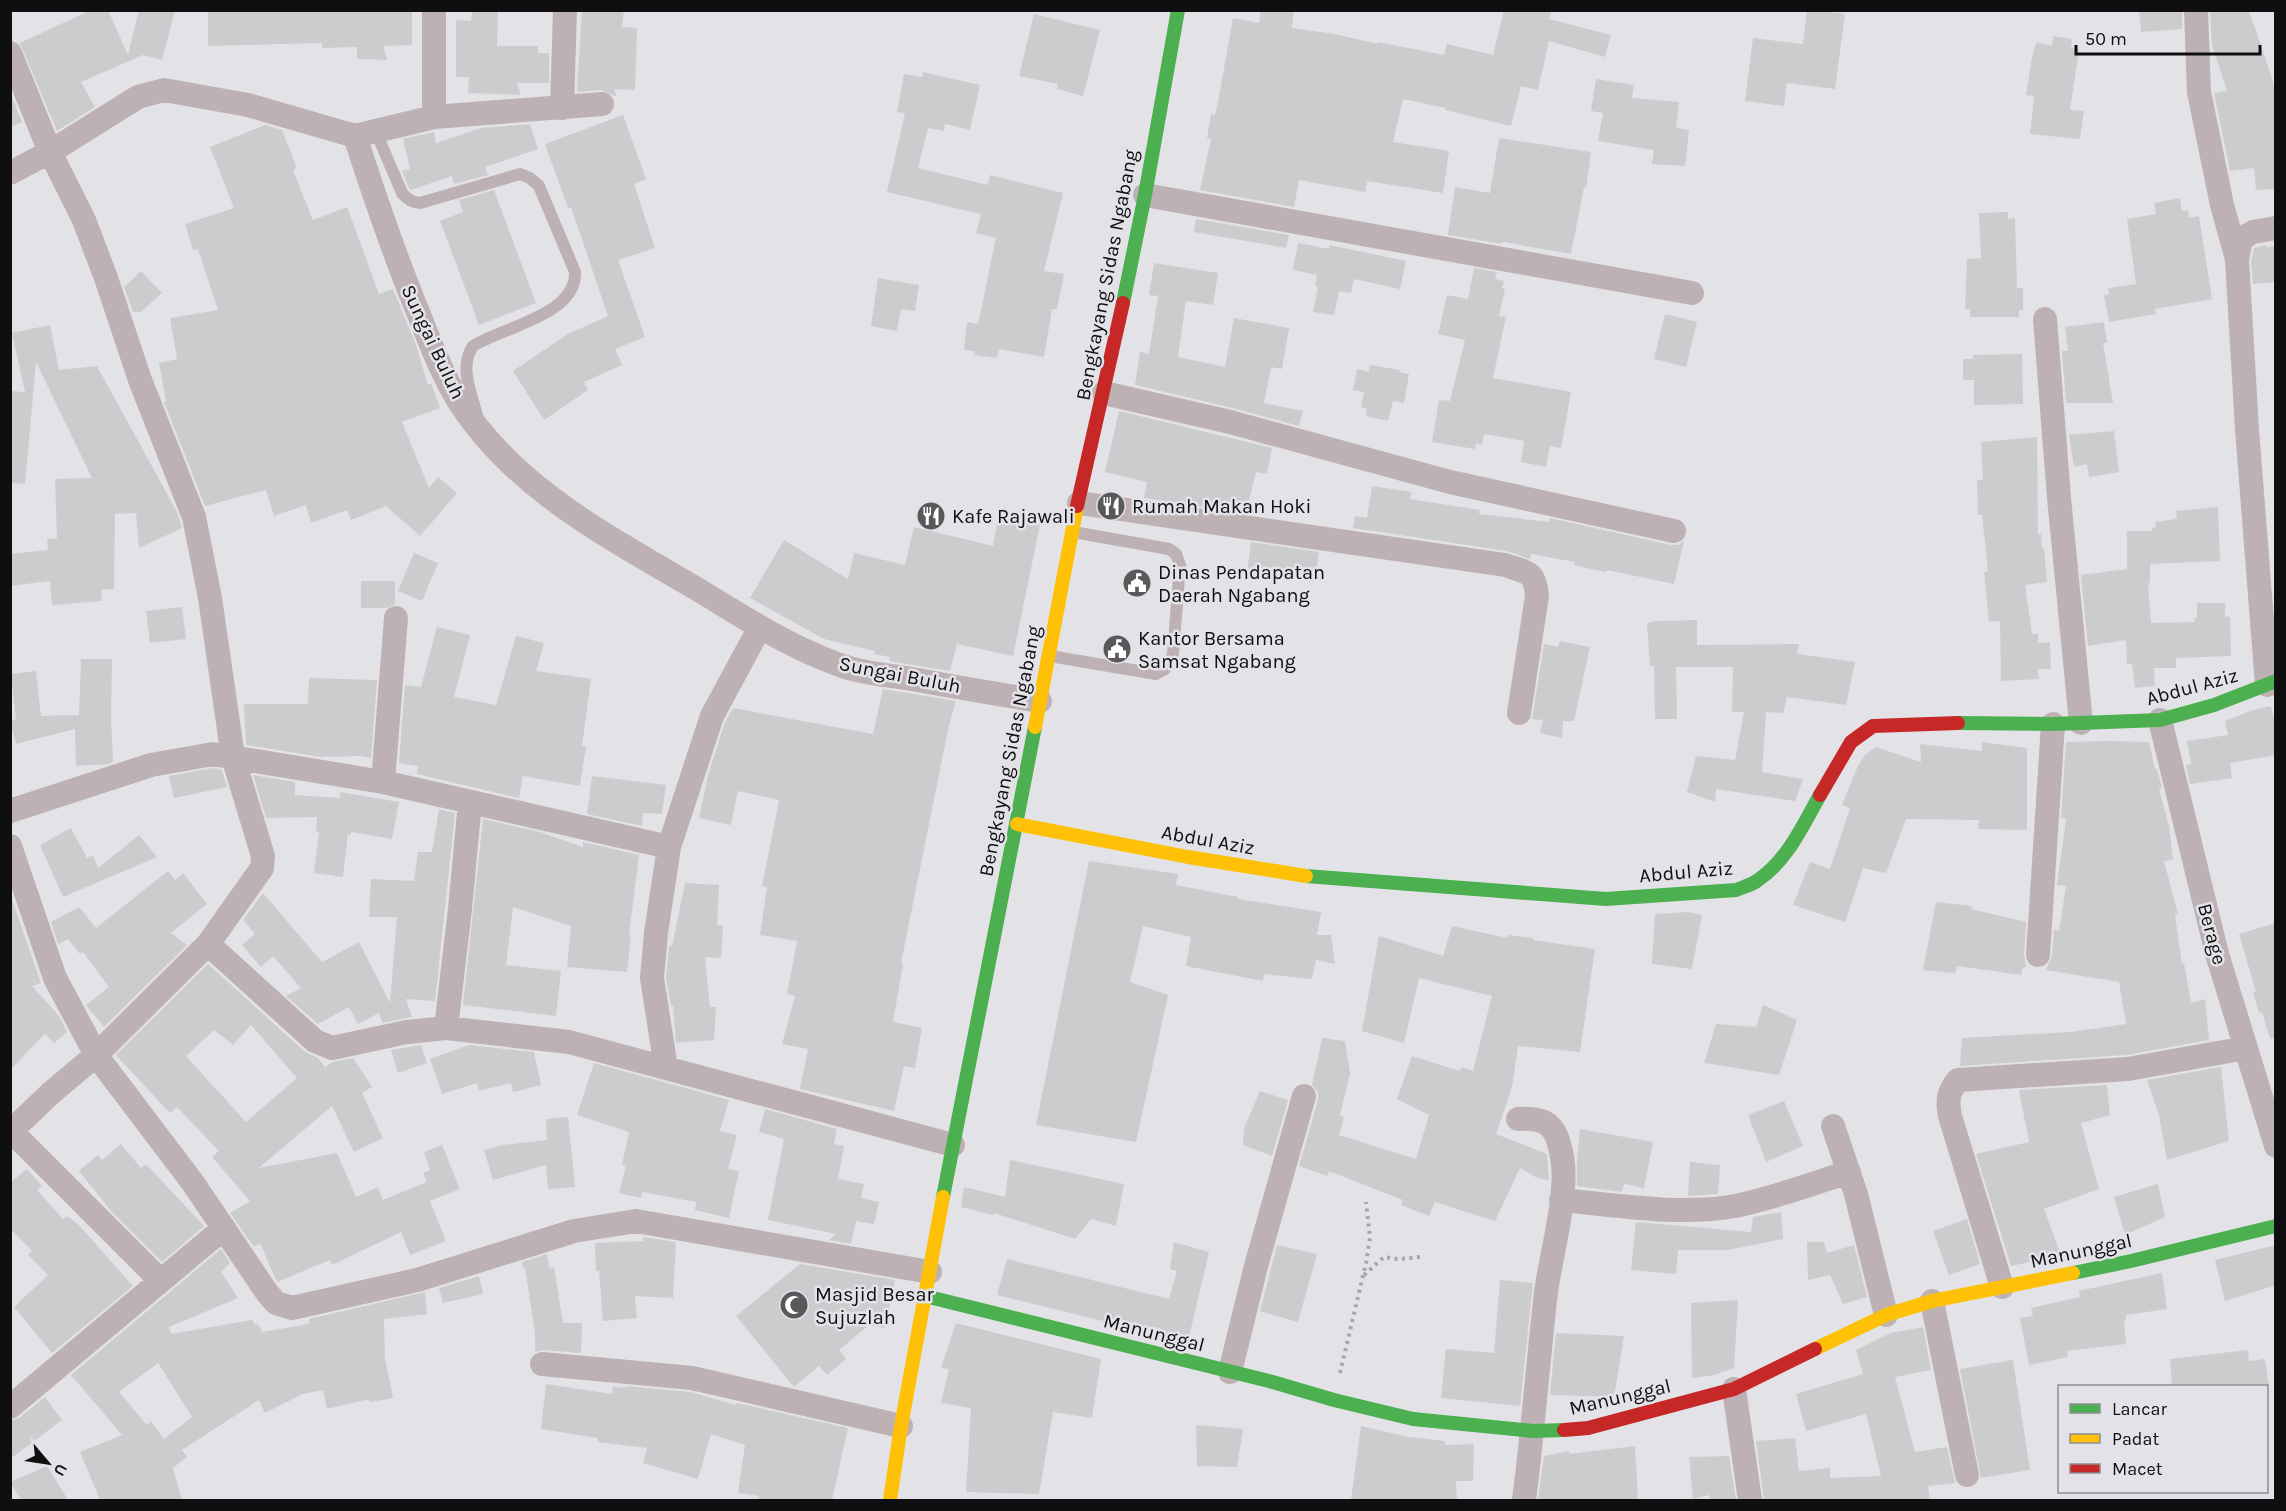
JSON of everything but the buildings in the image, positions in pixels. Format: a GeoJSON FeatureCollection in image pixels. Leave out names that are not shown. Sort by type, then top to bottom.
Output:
{"type":"FeatureCollection","features":[{"type":"Feature","properties":{"kind":"main road","name":"Bengkayang Sidas Ngabang"},"geometry":{"type":"LineString","coordinates":[[890,1500],[901,1426],[953,1145],[1017,824],[1071,532],[1104,393],[1145,195],[1178,10]]}},
{"type":"Feature","properties":{"kind":"main road","name":"Abdul Aziz"},"geometry":{"type":"LineString","coordinates":[[1017,824],[1188,857],[1324,879],[1606,898],[1736,890],[1756,882],[1777,863],[1797,837],[1851,742],[1873,726],[1925,723],[2053,724],[2160,720],[2214,705],[2271,683]]}},
{"type":"Feature","properties":{"kind":"main road","name":"Manunggal"},"geometry":{"type":"LineString","coordinates":[[925,1296],[1413,1419],[1533,1431],[1588,1428],[1734,1389],[1886,1315],[1932,1301],[2131,1260],[2276,1226]]}},
{"type":"Feature","properties":{"kind":"street"},"geometry":{"type":"LineString","coordinates":[[434,10],[434,117]]}},
{"type":"Feature","properties":{"kind":"street"},"geometry":{"type":"LineString","coordinates":[[562,108],[565,10]]}},
{"type":"Feature","properties":{"kind":"street"},"geometry":{"type":"LineString","coordinates":[[2196,10],[2199,92],[2222,206],[2237,260]]}},
{"type":"Feature","properties":{"kind":"street"},"geometry":{"type":"LineString","coordinates":[[10,53],[50,152],[84,220],[140,380],[194,517],[210,597],[234,757],[263,856],[261,868],[208,944],[96,1055],[11,1131],[161,1281]]}},
{"type":"Feature","properties":{"kind":"street"},"geometry":{"type":"LineString","coordinates":[[10,173],[50,152],[138,97],[164,90],[248,105],[365,134],[434,117],[602,104]]}},
{"type":"Feature","properties":{"kind":"street","name":"Sungai Buluh"},"geometry":{"type":"LineString","coordinates":[[365,134],[388,238],[440,368],[458,399],[481,431],[511,465],[566,508],[760,627],[820,657],[852,669],[1040,701]]}},
{"type":"Feature","properties":{"kind":"street"},"geometry":{"type":"LineString","coordinates":[[1145,195],[1692,293]]}},
{"type":"Feature","properties":{"kind":"street"},"geometry":{"type":"LineString","coordinates":[[2271,683],[2247,429],[2237,260],[2239,245],[2246,236],[2276,228]]}},
{"type":"Feature","properties":{"kind":"street"},"geometry":{"type":"LineString","coordinates":[[2045,319],[2059,498],[2081,723]]}},
{"type":"Feature","properties":{"kind":"street"},"geometry":{"type":"LineString","coordinates":[[1104,393],[1230,422],[1450,482],[1674,531]]}},
{"type":"Feature","properties":{"kind":"street"},"geometry":{"type":"LineString","coordinates":[[1079,503],[1505,565],[1531,575],[1536,582],[1537,596],[1519,713]]}},
{"type":"Feature","properties":{"kind":"street"},"geometry":{"type":"LineString","coordinates":[[383,782],[396,618]]}},
{"type":"Feature","properties":{"kind":"street"},"geometry":{"type":"LineString","coordinates":[[666,1068],[652,978],[656,933],[669,847],[712,716],[760,627]]}},
{"type":"Feature","properties":{"kind":"street","name":"Berage"},"geometry":{"type":"LineString","coordinates":[[2160,720],[2217,954],[2276,1146]]}},
{"type":"Feature","properties":{"kind":"street"},"geometry":{"type":"LineString","coordinates":[[2038,956],[2053,724]]}},
{"type":"Feature","properties":{"kind":"street"},"geometry":{"type":"LineString","coordinates":[[10,811],[151,765],[213,754],[383,782],[669,847]]}},
{"type":"Feature","properties":{"kind":"street"},"geometry":{"type":"LineString","coordinates":[[446,1028],[470,802]]}},
{"type":"Feature","properties":{"kind":"street"},"geometry":{"type":"LineString","coordinates":[[10,846],[55,978],[96,1055],[193,1183],[276,1303],[292,1308],[417,1280],[574,1231],[636,1221],[930,1272]]}},
{"type":"Feature","properties":{"kind":"street"},"geometry":{"type":"LineString","coordinates":[[208,944],[315,1041],[325,1047],[333,1048],[374,1038],[446,1028],[569,1042],[953,1145]]}},
{"type":"Feature","properties":{"kind":"street"},"geometry":{"type":"LineString","coordinates":[[2002,1287],[1950,1116],[1948,1105],[1950,1090],[1958,1080],[2128,1069],[2246,1048]]}},
{"type":"Feature","properties":{"kind":"street"},"geometry":{"type":"LineString","coordinates":[[1230,1372],[1262,1245],[1304,1096]]}},
{"type":"Feature","properties":{"kind":"street"},"geometry":{"type":"LineString","coordinates":[[1518,1119],[1545,1121],[1552,1128],[1563,1158],[1561,1200],[1546,1293],[1524,1500]]}},
{"type":"Feature","properties":{"kind":"street"},"geometry":{"type":"LineString","coordinates":[[1833,1126],[1849,1172],[1886,1315]]}},
{"type":"Feature","properties":{"kind":"street"},"geometry":{"type":"LineString","coordinates":[[1561,1200],[1683,1209],[1717,1208],[1771,1197],[1849,1172]]}},
{"type":"Feature","properties":{"kind":"street"},"geometry":{"type":"LineString","coordinates":[[10,1407],[224,1228]]}},
{"type":"Feature","properties":{"kind":"street"},"geometry":{"type":"LineString","coordinates":[[1932,1301],[1967,1475]]}},
{"type":"Feature","properties":{"kind":"street"},"geometry":{"type":"LineString","coordinates":[[542,1364],[692,1378],[901,1426]]}},
{"type":"Feature","properties":{"kind":"street"},"geometry":{"type":"LineString","coordinates":[[1734,1389],[1750,1500]]}},
{"type":"Feature","properties":{"kind":"lane"},"geometry":{"type":"LineString","coordinates":[[365,134],[402,193],[408,200],[414,202],[420,203],[520,174],[530,178],[539,186],[576,272],[576,283],[556,308],[472,346],[468,354],[467,375],[481,431]]}},
{"type":"Feature","properties":{"kind":"lane"},"geometry":{"type":"LineString","coordinates":[[1048,656],[1156,674],[1165,669],[1173,654],[1180,565],[1176,554],[1170,549],[1071,532]]}},
{"type":"Feature","properties":{"kind":"path"},"geometry":{"type":"LineString","coordinates":[[1334,1400],[1364,1275],[1370,1238],[1366,1202]]}},
{"type":"Feature","properties":{"kind":"path"},"geometry":{"type":"LineString","coordinates":[[1364,1275],[1384,1257],[1398,1259],[1421,1257]]}},
{"type":"Feature","properties":{"kind":"traffic: fast"},"geometry":{"type":"LineString","coordinates":[[1123,303],[1178,10]]}},
{"type":"Feature","properties":{"kind":"traffic: fast"},"geometry":{"type":"LineString","coordinates":[[1958,723],[2053,724],[2160,720],[2214,705],[2276,681]]}},
{"type":"Feature","properties":{"kind":"traffic: fast"},"geometry":{"type":"LineString","coordinates":[[943,1197],[1035,727]]}},
{"type":"Feature","properties":{"kind":"traffic: fast"},"geometry":{"type":"LineString","coordinates":[[1306,876],[1606,899],[1736,890],[1756,882],[1778,863],[1794,842],[1820,795]]}},
{"type":"Feature","properties":{"kind":"traffic: fast"},"geometry":{"type":"LineString","coordinates":[[2073,1273],[2276,1226]]}},
{"type":"Feature","properties":{"kind":"traffic: fast"},"geometry":{"type":"LineString","coordinates":[[925,1296],[1413,1419],[1533,1431],[1564,1430]]}},
{"type":"Feature","properties":{"kind":"traffic: slow"},"geometry":{"type":"LineString","coordinates":[[1035,727],[1077,506]]}},
{"type":"Feature","properties":{"kind":"traffic: slow"},"geometry":{"type":"LineString","coordinates":[[1017,824],[1188,857],[1306,876]]}},
{"type":"Feature","properties":{"kind":"traffic: slow"},"geometry":{"type":"LineString","coordinates":[[890,1500],[901,1426],[943,1197]]}},
{"type":"Feature","properties":{"kind":"traffic: slow"},"geometry":{"type":"LineString","coordinates":[[1815,1349],[1886,1315],[1932,1301],[2073,1273]]}},
{"type":"Feature","properties":{"kind":"traffic: jam"},"geometry":{"type":"LineString","coordinates":[[1077,506],[1123,303]]}},
{"type":"Feature","properties":{"kind":"traffic: jam"},"geometry":{"type":"LineString","coordinates":[[1820,795],[1851,742],[1873,726],[1958,723]]}},
{"type":"Feature","properties":{"kind":"traffic: jam"},"geometry":{"type":"LineString","coordinates":[[1564,1430],[1588,1428],[1734,1389],[1815,1349]]}},
{"type":"Feature","properties":{"kind":"place","name":"Rumah Makan Hoki"},"geometry":{"type":"Point","coordinates":[1111,506]}},
{"type":"Feature","properties":{"kind":"place","name":"Kafe Rajawali"},"geometry":{"type":"Point","coordinates":[931,516]}},
{"type":"Feature","properties":{"kind":"place","name":"Dinas Pendapatan Daerah Ngabang"},"geometry":{"type":"Point","coordinates":[1137,583]}},
{"type":"Feature","properties":{"kind":"place","name":"Kantor Bersama Samsat Ngabang"},"geometry":{"type":"Point","coordinates":[1117,649]}},
{"type":"Feature","properties":{"kind":"place","name":"Masjid Besar Sujuzlah"},"geometry":{"type":"Point","coordinates":[794,1305]}}]}
